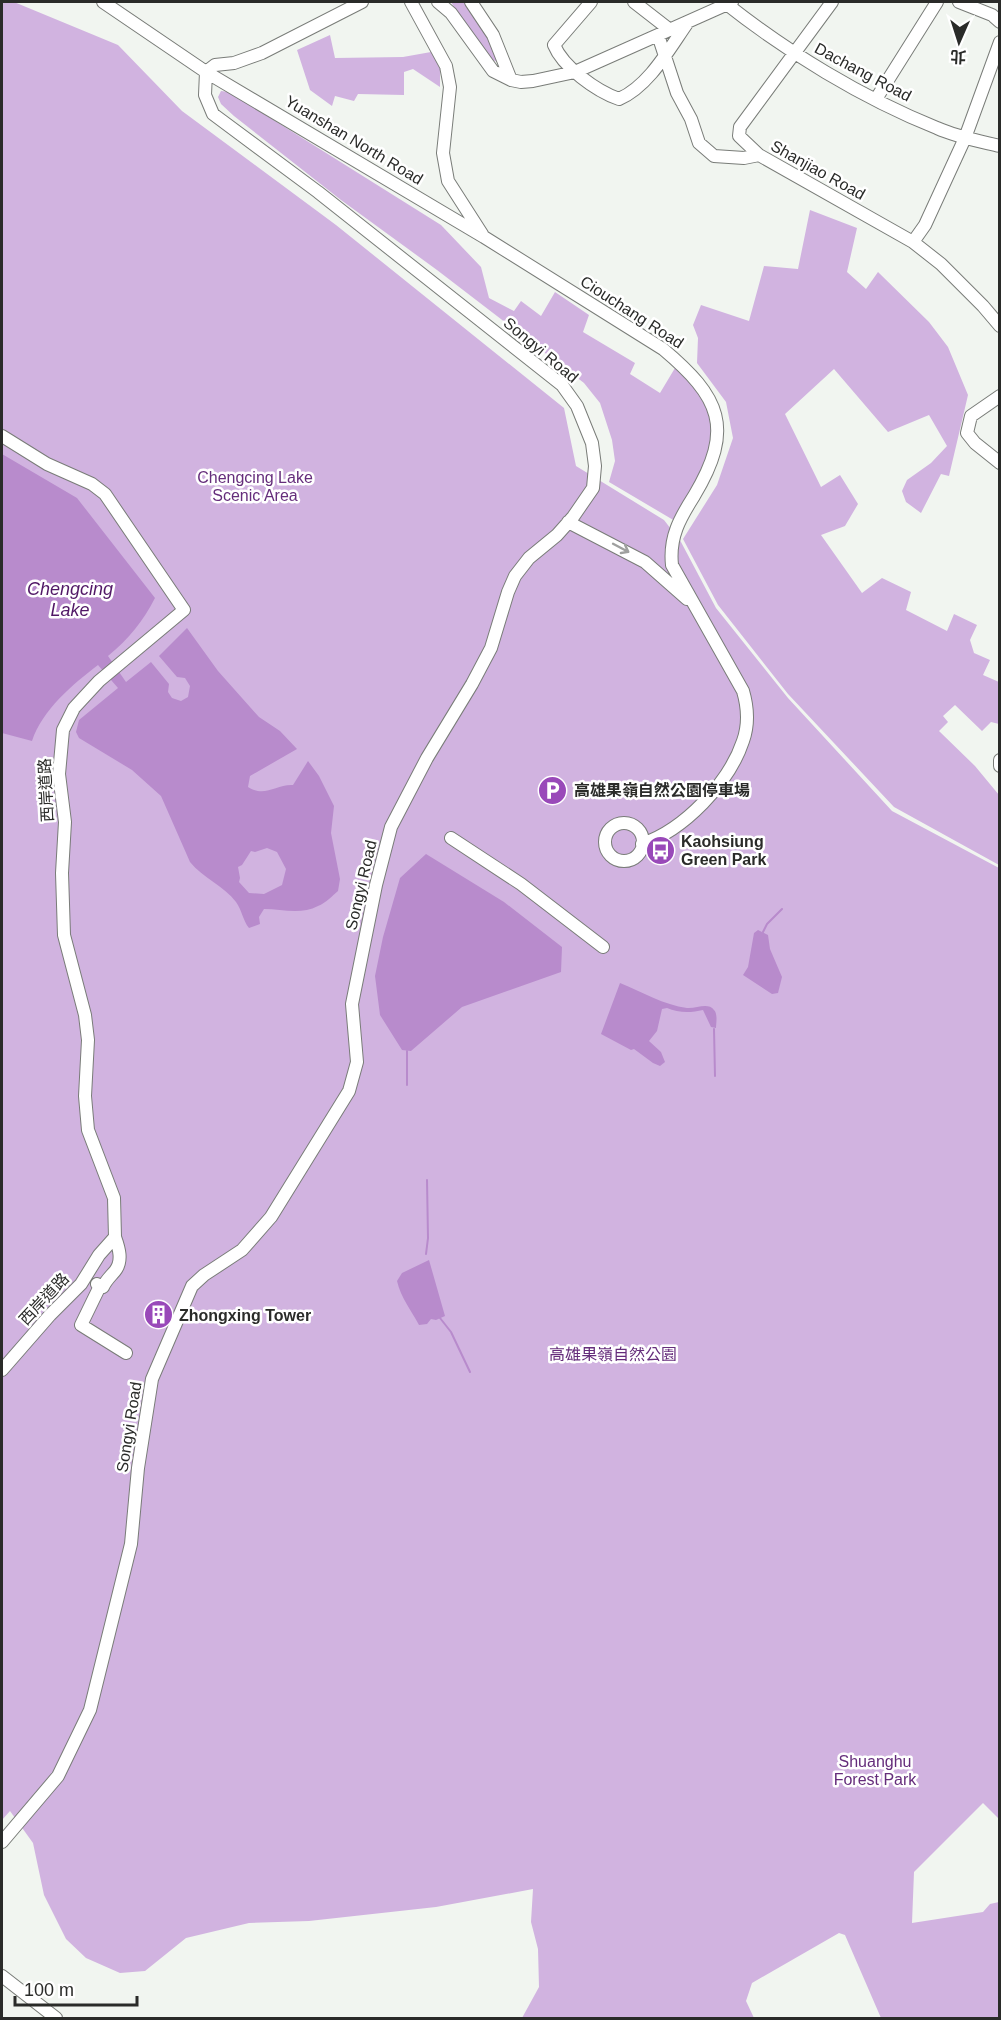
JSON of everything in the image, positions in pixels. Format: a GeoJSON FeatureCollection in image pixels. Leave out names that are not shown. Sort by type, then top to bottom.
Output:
{"type":"FeatureCollection","features":[{"type":"Feature","properties":{"kind":"street","name":"Yuanshan North Road"},"geometry":{"type":"LineString","coordinates":[[103,2],[206,72],[484,237]]}},
{"type":"Feature","properties":{"kind":"street"},"geometry":{"type":"LineString","coordinates":[[206,72],[215,65],[234,63],[262,53],[362,2]]}},
{"type":"Feature","properties":{"kind":"street","name":"Ciouchang Road"},"geometry":{"type":"LineString","coordinates":[[411,2],[446,66],[450,87],[442,153],[448,181],[484,237],[663,349],[686,369],[710,401],[717,416],[718,429],[713,456],[703,482],[676,527],[670,551],[672,565],[743,691],[747,707],[743,741],[723,779],[707,799],[678,825],[654,840],[642,844]]}},
{"type":"Feature","properties":{"kind":"street"},"geometry":{"type":"LineString","coordinates":[[438,2],[451,13],[493,71],[511,80],[532,81],[575,72],[728,2]]}},
{"type":"Feature","properties":{"kind":"street"},"geometry":{"type":"LineString","coordinates":[[471,2],[493,35],[511,80]]}},
{"type":"Feature","properties":{"kind":"street"},"geometry":{"type":"LineString","coordinates":[[591,2],[554,45],[559,56],[575,72],[619,99],[632,93],[666,55],[688,21]]}},
{"type":"Feature","properties":{"kind":"street"},"geometry":{"type":"LineString","coordinates":[[634,2],[664,32]]}},
{"type":"Feature","properties":{"kind":"street","name":"Dachang Road"},"geometry":{"type":"LineString","coordinates":[[728,2],[793,53],[876,99],[938,129],[999,146]]}},
{"type":"Feature","properties":{"kind":"street"},"geometry":{"type":"LineString","coordinates":[[759,155],[739,136],[740,127],[832,2]]}},
{"type":"Feature","properties":{"kind":"street"},"geometry":{"type":"LineString","coordinates":[[876,99],[937,2]]}},
{"type":"Feature","properties":{"kind":"street"},"geometry":{"type":"LineString","coordinates":[[959,2],[992,15],[999,22]]}},
{"type":"Feature","properties":{"kind":"street","name":"Shanjiao Road"},"geometry":{"type":"LineString","coordinates":[[664,32],[666,55],[677,93],[691,119],[699,142],[714,156],[744,158],[759,155],[913,242],[942,264],[999,326]]}},
{"type":"Feature","properties":{"kind":"street"},"geometry":{"type":"LineString","coordinates":[[913,242],[925,225],[965,138],[999,42]]}},
{"type":"Feature","properties":{"kind":"street","name":"Songyi Road"},"geometry":{"type":"LineString","coordinates":[[2,1842],[58,1776],[90,1710],[131,1544],[138,1468],[152,1379],[192,1286],[204,1275],[242,1250],[271,1217],[349,1091],[357,1062],[352,1004],[376,885],[391,827],[427,758],[491,648],[515,576],[529,558],[568,522],[593,488],[595,466],[592,443],[578,406],[562,385],[318,192],[213,114],[205,94],[206,72]]}},
{"type":"Feature","properties":{"kind":"street"},"geometry":{"type":"LineString","coordinates":[[999,396],[971,416],[967,433],[975,443],[999,463]]}},
{"type":"Feature","properties":{"kind":"street","name":"西岸道路"},"geometry":{"type":"LineString","coordinates":[[2,436],[47,464],[92,484],[105,494],[184,610],[99,681],[74,708],[63,730],[59,774],[65,822],[64,935],[85,1015],[88,1040],[85,1096],[88,1130],[114,1198],[115,1237],[120,1252],[118,1265],[103,1287],[100,1286],[81,1325],[126,1353]]}},
{"type":"Feature","properties":{"kind":"street"},"geometry":{"type":"LineString","coordinates":[[540,548],[570,514],[584,503]]}},
{"type":"Feature","properties":{"kind":"street"},"geometry":{"type":"LineString","coordinates":[[568,522],[645,562],[696,607]]}},
{"type":"Feature","properties":{"kind":"street"},"geometry":{"type":"LineString","coordinates":[[999,760],[999,766]]}},
{"type":"Feature","properties":{"kind":"street"},"geometry":{"type":"LineString","coordinates":[[451,838],[521,884],[603,947]]}},
{"type":"Feature","properties":{"kind":"street","name":"西岸道路"},"geometry":{"type":"LineString","coordinates":[[2,1370],[86,1276],[115,1237]]}},
{"type":"Feature","properties":{"kind":"street","name":"西岸道路"},"geometry":{"type":"LineString","coordinates":[[86,1276],[100,1286]]}},
{"type":"Feature","properties":{"kind":"street"},"geometry":{"type":"LineString","coordinates":[[2,1976],[56,2019]]}},
{"type":"Feature","properties":{"kind":"green space"},"geometry":{"type":"Polygon","coordinates":[[[2,2],[14,2],[118,45],[182,111],[336,225],[564,408],[576,466],[664,520],[681,542],[716,608],[788,698],[892,811],[999,868],[999,1819],[983,1803],[914,1872],[912,1923],[983,1912],[990,1904],[999,1902],[999,2018],[881,2018],[845,1935],[839,1933],[752,1983],[746,2001],[754,2018],[522,2018],[539,1987],[538,1949],[531,1922],[533,1889],[436,1907],[309,1921],[249,1923],[186,1938],[145,1971],[120,1973],[86,1958],[66,1939],[44,1895],[33,1843],[10,1811],[2,1820],[2,2]]]}},
{"type":"Feature","properties":{"kind":"green space"},"geometry":{"type":"Polygon","coordinates":[[[451,2],[466,2],[491,37],[499,60],[497,62],[486,56],[451,2]]]}},
{"type":"Feature","properties":{"kind":"green space"},"geometry":{"type":"Polygon","coordinates":[[[330,35],[335,58],[403,57],[431,52],[440,67],[440,87],[413,69],[404,72],[404,95],[358,94],[354,101],[335,96],[332,106],[310,90],[297,50],[330,35]]]}},
{"type":"Feature","properties":{"kind":"green space"},"geometry":{"type":"Polygon","coordinates":[[[221,91],[229,92],[441,225],[481,267],[489,298],[514,311],[521,301],[541,316],[555,292],[589,315],[583,332],[635,363],[630,374],[660,393],[675,368],[687,379],[704,399],[710,415],[712,431],[710,447],[699,477],[675,521],[609,482],[615,461],[612,440],[600,403],[584,383],[437,270],[341,200],[234,116],[221,104],[218,97],[221,91]]]}},
{"type":"Feature","properties":{"kind":"green space"},"geometry":{"type":"Polygon","coordinates":[[[810,210],[857,228],[847,272],[866,289],[878,272],[929,322],[948,347],[968,395],[949,476],[941,474],[921,513],[906,502],[902,491],[907,480],[931,463],[947,446],[929,415],[888,432],[834,369],[785,414],[821,487],[840,475],[858,504],[845,526],[821,535],[862,593],[882,578],[911,592],[906,610],[947,631],[954,614],[977,625],[970,640],[974,653],[990,660],[983,675],[999,682],[999,724],[991,722],[982,731],[955,705],[943,716],[948,722],[939,731],[975,766],[999,795],[999,865],[894,807],[788,694],[718,605],[683,539],[717,485],[733,438],[726,402],[697,363],[698,338],[693,325],[701,305],[749,321],[764,266],[798,269],[810,210]]]}},
{"type":"Feature","properties":{"kind":"water","name":"Chengcing Lake"},"geometry":{"type":"Polygon","coordinates":[[[2,454],[77,498],[155,598],[135,629],[108,656],[126,682],[151,662],[169,684],[168,692],[172,698],[181,701],[188,697],[190,686],[185,678],[177,677],[159,656],[187,628],[218,671],[259,717],[280,731],[297,749],[250,776],[248,787],[265,791],[293,785],[308,761],[319,776],[334,806],[331,833],[340,879],[338,891],[324,903],[312,909],[298,911],[264,909],[259,917],[260,924],[249,928],[231,896],[190,862],[161,796],[132,770],[79,738],[76,732],[79,720],[118,688],[98,665],[69,689],[51,708],[43,718],[32,741],[2,733],[2,454]],[[267,848],[251,851],[242,865],[238,867],[239,882],[249,893],[264,894],[282,885],[286,869],[277,852],[267,848]]]}},
{"type":"Feature","properties":{"kind":"water"},"geometry":{"type":"Polygon","coordinates":[[[426,854],[504,902],[562,947],[561,972],[462,1007],[411,1051],[402,1050],[380,1015],[375,976],[383,937],[400,878],[426,854]]]}},
{"type":"Feature","properties":{"kind":"water"},"geometry":{"type":"Polygon","coordinates":[[[758,930],[768,935],[770,949],[782,977],[778,993],[772,994],[743,975],[748,967],[754,933],[758,930]]]}},
{"type":"Feature","properties":{"kind":"water"},"geometry":{"type":"Polygon","coordinates":[[[620,983],[678,1006],[690,1008],[709,1006],[716,1014],[716,1028],[711,1027],[703,1010],[685,1012],[662,1009],[657,1031],[649,1041],[661,1052],[665,1062],[660,1066],[653,1063],[634,1049],[631,1050],[601,1034],[620,983]]]}},
{"type":"Feature","properties":{"kind":"water"},"geometry":{"type":"Polygon","coordinates":[[[429,1260],[445,1316],[419,1325],[397,1281],[402,1273],[429,1260]]]}},
{"type":"Feature","properties":{"kind":"waterway"},"geometry":{"type":"LineString","coordinates":[[763,932],[767,924],[782,909]]}},
{"type":"Feature","properties":{"kind":"waterway"},"geometry":{"type":"LineString","coordinates":[[714,1029],[715,1076]]}},
{"type":"Feature","properties":{"kind":"waterway"},"geometry":{"type":"LineString","coordinates":[[407,1051],[407,1085]]}},
{"type":"Feature","properties":{"kind":"waterway"},"geometry":{"type":"LineString","coordinates":[[426,1254],[427,1180]]}},
{"type":"Feature","properties":{"kind":"waterway"},"geometry":{"type":"LineString","coordinates":[[440,1318],[451,1332],[470,1372]]}},
{"type":"Feature","properties":{"kind":"place","name":"高雄果嶺自然公園停車場"},"geometry":{"type":"Point","coordinates":[553,790]}},
{"type":"Feature","properties":{"kind":"place","name":"Kaohsiung Green Park"},"geometry":{"type":"Point","coordinates":[660,850]}},
{"type":"Feature","properties":{"kind":"place","name":"Zhongxing Tower"},"geometry":{"type":"Point","coordinates":[158,1315]}},
{"type":"Feature","properties":{"kind":"park label","name":"Chengcing Lake Scenic Area"},"geometry":{"type":"Point","coordinates":[255,486]}},
{"type":"Feature","properties":{"kind":"park label","name":"高雄果嶺自然公園"},"geometry":{"type":"Point","coordinates":[613,1354]}},
{"type":"Feature","properties":{"kind":"park label","name":"Shuanghu Forest Park"},"geometry":{"type":"Point","coordinates":[875,1770]}}]}
